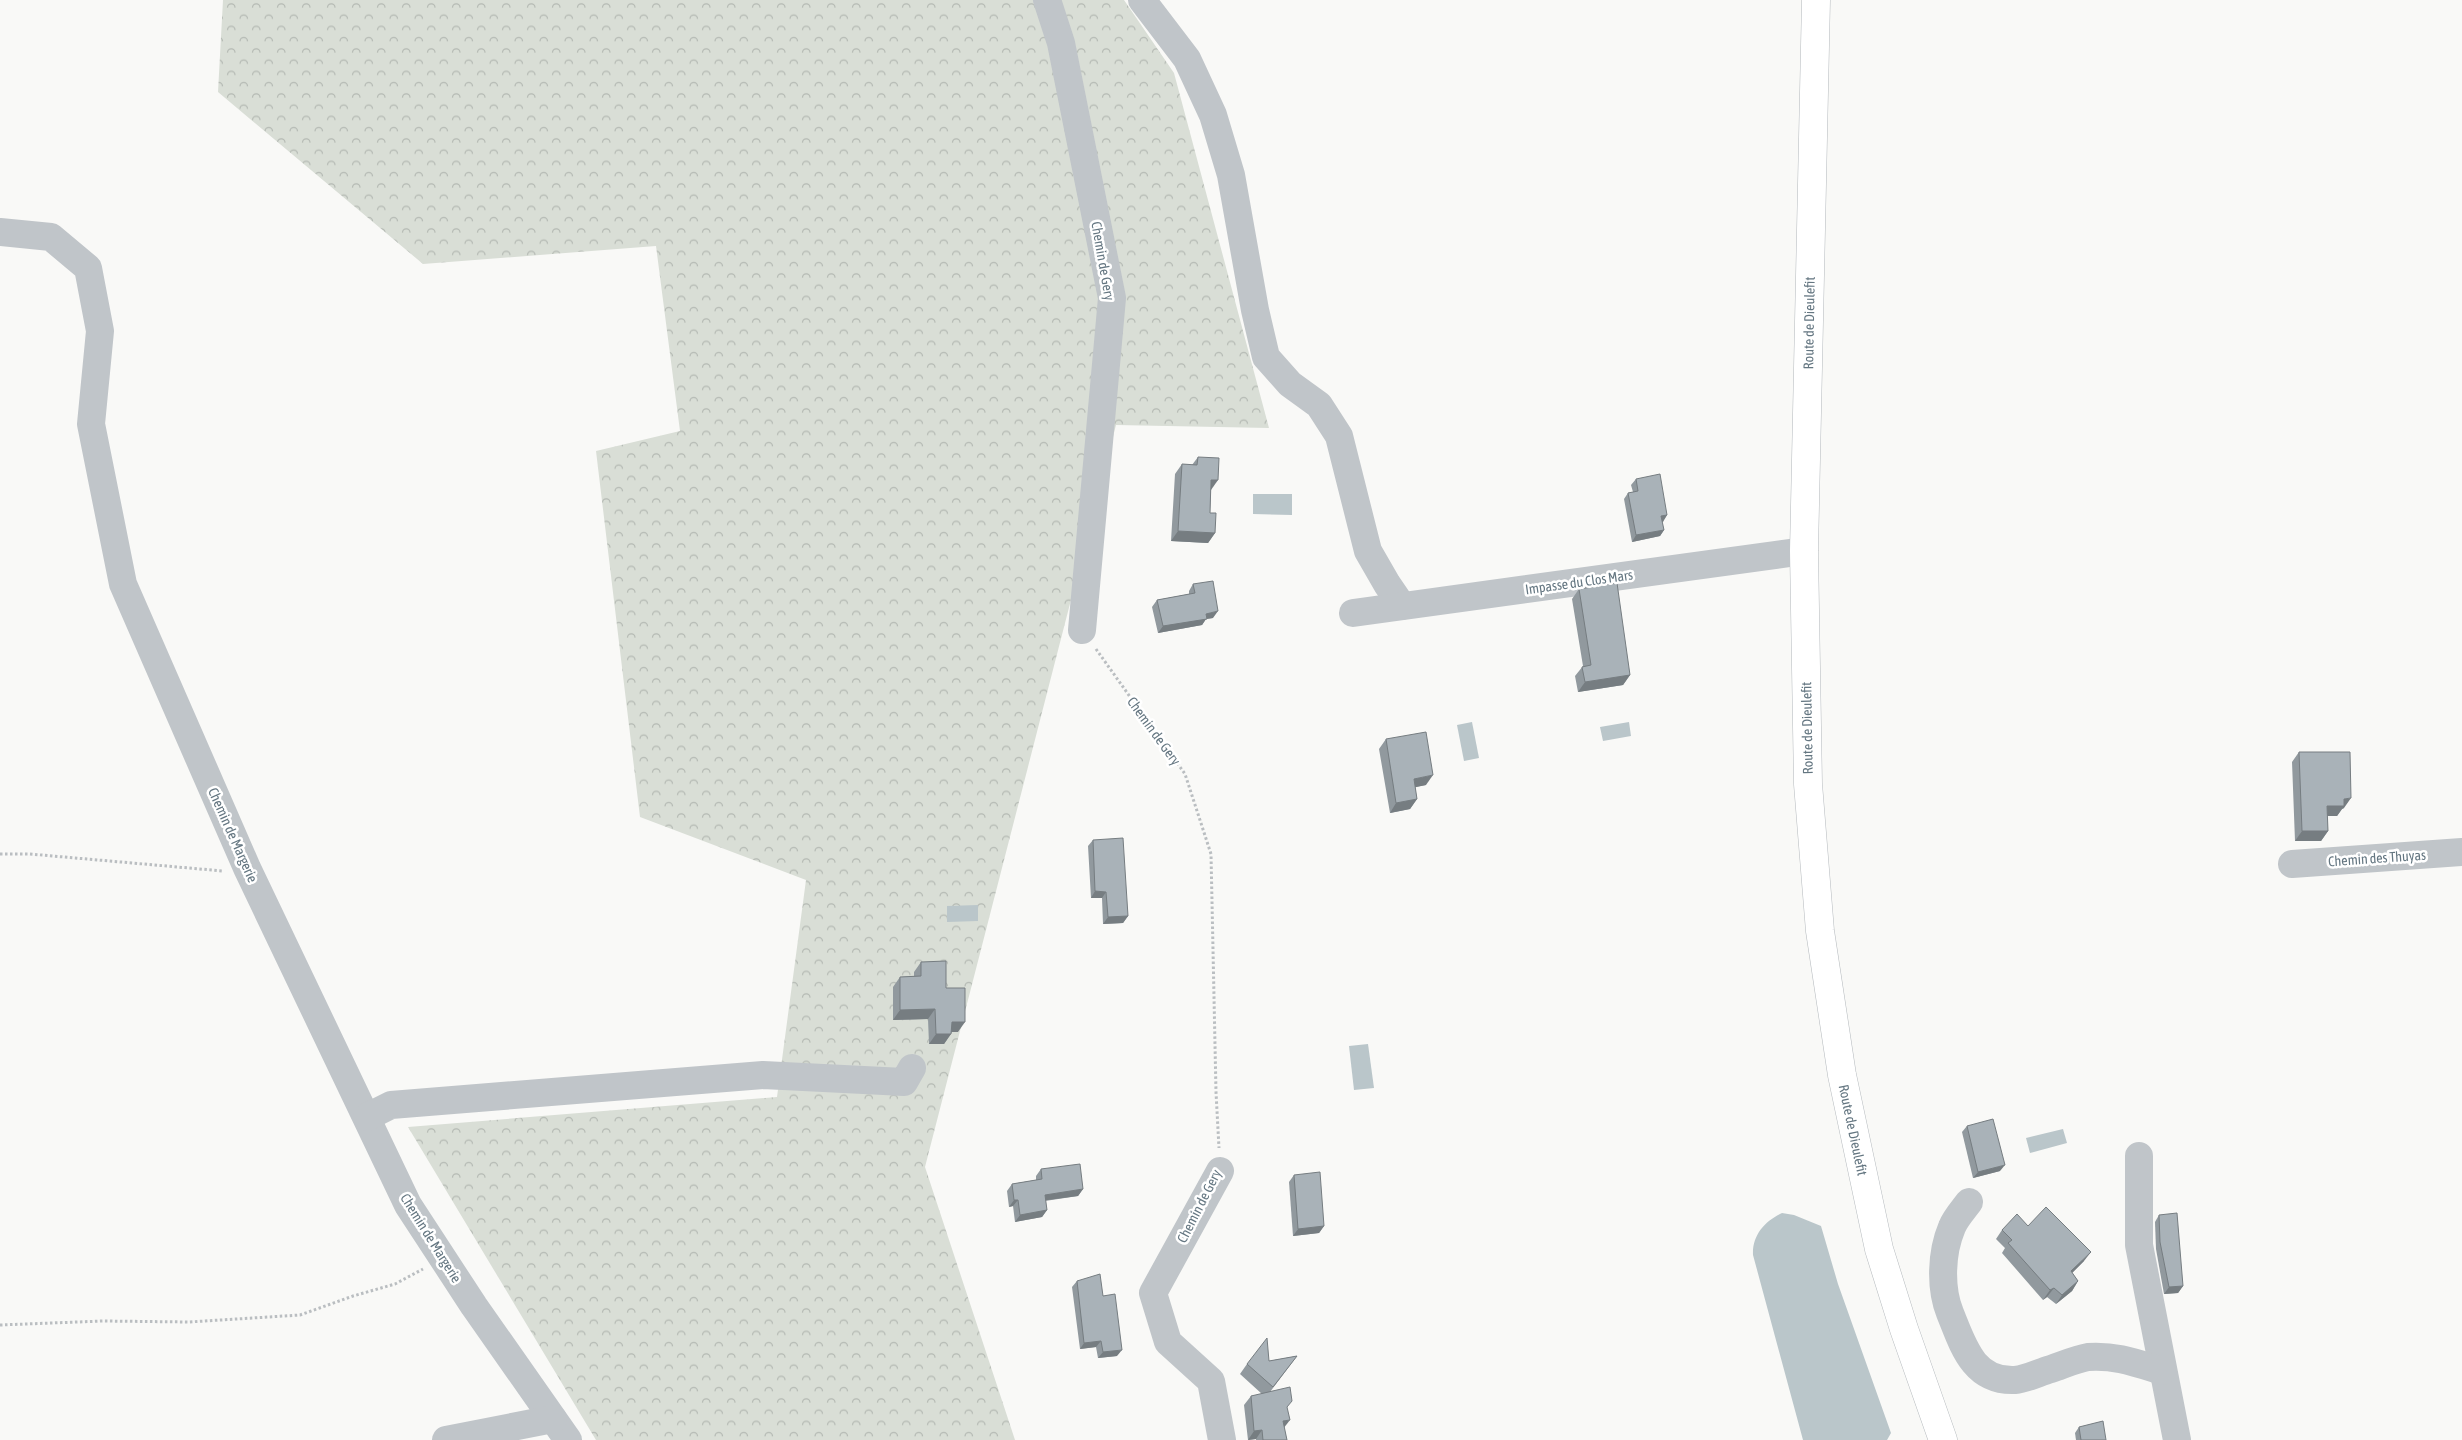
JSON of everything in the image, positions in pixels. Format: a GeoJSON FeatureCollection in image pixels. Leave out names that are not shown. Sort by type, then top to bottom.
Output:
{"type":"FeatureCollection","features":[{"type":"Feature","properties":{"kind":"main road","name":"Route de Dieulefit"},"geometry":{"type":"LineString","coordinates":[[1816,0],[1804,551],[1808,784],[1820,930],[1842,1075],[1879,1249],[1904,1329],[1943,1440]]}},
{"type":"Feature","properties":{"kind":"street","name":"Chemin de Gery"},"geometry":{"type":"LineString","coordinates":[[1047,0],[1062,43],[1112,298],[1082,630]]}},
{"type":"Feature","properties":{"kind":"street"},"geometry":{"type":"LineString","coordinates":[[1142,0],[1187,59],[1213,115],[1230,175],[1255,310],[1266,357],[1290,384],[1319,405],[1339,436],[1368,551],[1386,584],[1402,606]]}},
{"type":"Feature","properties":{"kind":"street","name":"Chemin de Margerie"},"geometry":{"type":"LineString","coordinates":[[0,232],[52,237],[88,268],[100,331],[91,424],[123,584],[247,868],[408,1205],[561,1429]]}},
{"type":"Feature","properties":{"kind":"street","name":"Impasse du Clos Mars"},"geometry":{"type":"LineString","coordinates":[[1354,612],[1804,551]]}},
{"type":"Feature","properties":{"kind":"street","name":"Chemin des Thuyas"},"geometry":{"type":"LineString","coordinates":[[2292,864],[2462,852]]}},
{"type":"Feature","properties":{"kind":"street"},"geometry":{"type":"LineString","coordinates":[[367,1117],[391,1105],[699,1079],[763,1075],[904,1082],[912,1068]]}},
{"type":"Feature","properties":{"kind":"street"},"geometry":{"type":"LineString","coordinates":[[2139,1156],[2139,1245],[2176,1440]]}},
{"type":"Feature","properties":{"kind":"street","name":"Chemin de Gery"},"geometry":{"type":"LineString","coordinates":[[1220,1171],[1153,1294],[1168,1342],[1211,1381],[1222,1440]]}},
{"type":"Feature","properties":{"kind":"street"},"geometry":{"type":"LineString","coordinates":[[1968,1202],[1952,1227],[1943,1274],[1945,1301],[1968,1357],[1976,1366],[1987,1375],[2001,1379],[2017,1380],[2086,1358],[2113,1356],[2162,1371]]}},
{"type":"Feature","properties":{"kind":"street"},"geometry":{"type":"LineString","coordinates":[[446,1440],[561,1429]]}},
{"type":"Feature","properties":{"kind":"path","name":"Chemin de Gery"},"geometry":{"type":"LineString","coordinates":[[1082,630],[1185,774],[1211,854],[1216,1092],[1220,1171]]}},
{"type":"Feature","properties":{"kind":"path"},"geometry":{"type":"LineString","coordinates":[[0,854],[30,854],[215,872],[247,868]]}},
{"type":"Feature","properties":{"kind":"path"},"geometry":{"type":"LineString","coordinates":[[0,1324],[103,1321],[189,1322],[300,1315],[353,1296],[395,1284],[443,1258]]}},
{"type":"Feature","properties":{"kind":"green space"},"geometry":{"type":"Polygon","coordinates":[[[223,0],[1124,0],[1174,73],[1269,428],[1116,425],[925,1167],[1015,1440],[596,1440],[408,1127],[777,1097],[806,880],[640,817],[596,451],[680,431],[656,246],[423,264],[218,92],[223,0]]]}},
{"type":"Feature","properties":{"kind":"shaded area"},"geometry":{"type":"Polygon","coordinates":[[[1253,494],[1292,494],[1292,515],[1253,514],[1253,494]]]}},
{"type":"Feature","properties":{"kind":"shaded area"},"geometry":{"type":"Polygon","coordinates":[[[1472,722],[1479,758],[1464,761],[1457,725],[1472,722]]]}},
{"type":"Feature","properties":{"kind":"shaded area"},"geometry":{"type":"Polygon","coordinates":[[[1629,722],[1631,736],[1603,741],[1600,727],[1629,722]]]}},
{"type":"Feature","properties":{"kind":"shaded area"},"geometry":{"type":"Polygon","coordinates":[[[978,905],[978,921],[947,922],[947,906],[978,905]]]}},
{"type":"Feature","properties":{"kind":"shaded area"},"geometry":{"type":"Polygon","coordinates":[[[1368,1044],[1374,1088],[1354,1090],[1349,1046],[1368,1044]]]}},
{"type":"Feature","properties":{"kind":"shaded area"},"geometry":{"type":"Polygon","coordinates":[[[2063,1129],[2067,1143],[2030,1153],[2026,1138],[2063,1129]]]}},
{"type":"Feature","properties":{"kind":"shaded area"},"geometry":{"type":"Polygon","coordinates":[[[1782,1213],[1794,1215],[1821,1226],[1838,1284],[1891,1433],[1887,1440],[1803,1440],[1753,1255],[1757,1235],[1770,1220],[1782,1213]]]}},
{"type":"Feature","properties":{"kind":"building"},"geometry":{"type":"Polygon","coordinates":[[[1198,457],[1219,458],[1218,480],[1211,480],[1210,513],[1216,513],[1215,533],[1178,531],[1182,464],[1197,465],[1198,457]]]}},
{"type":"Feature","properties":{"kind":"building"},"geometry":{"type":"Polygon","coordinates":[[[1660,474],[1667,515],[1661,516],[1664,530],[1636,535],[1628,493],[1638,491],[1636,479],[1660,474]]]}},
{"type":"Feature","properties":{"kind":"building"},"geometry":{"type":"Polygon","coordinates":[[[1213,581],[1218,611],[1206,614],[1207,619],[1163,626],[1157,600],[1195,593],[1193,584],[1213,581]]]}},
{"type":"Feature","properties":{"kind":"building"},"geometry":{"type":"Polygon","coordinates":[[[1617,583],[1630,675],[1585,682],[1582,667],[1591,665],[1579,589],[1617,583]]]}},
{"type":"Feature","properties":{"kind":"building"},"geometry":{"type":"Polygon","coordinates":[[[1426,732],[1433,775],[1414,779],[1417,799],[1396,803],[1386,739],[1426,732]]]}},
{"type":"Feature","properties":{"kind":"building"},"geometry":{"type":"Polygon","coordinates":[[[2299,752],[2350,752],[2351,798],[2344,799],[2344,806],[2327,806],[2328,831],[2302,831],[2299,752]]]}},
{"type":"Feature","properties":{"kind":"building"},"geometry":{"type":"Polygon","coordinates":[[[1123,838],[1128,916],[1108,917],[1106,892],[1095,891],[1093,840],[1123,838]]]}},
{"type":"Feature","properties":{"kind":"building"},"geometry":{"type":"Polygon","coordinates":[[[946,961],[946,988],[965,988],[965,1022],[952,1022],[951,1034],[936,1034],[935,1009],[900,1010],[900,977],[921,976],[921,962],[946,961]]]}},
{"type":"Feature","properties":{"kind":"building"},"geometry":{"type":"Polygon","coordinates":[[[1993,1119],[2005,1165],[1978,1172],[1967,1126],[1993,1119]]]}},
{"type":"Feature","properties":{"kind":"building"},"geometry":{"type":"Polygon","coordinates":[[[1080,1164],[1083,1189],[1045,1195],[1047,1210],[1020,1215],[1018,1200],[1014,1200],[1012,1184],[1042,1179],[1041,1169],[1080,1164]]]}},
{"type":"Feature","properties":{"kind":"building"},"geometry":{"type":"Polygon","coordinates":[[[1320,1172],[1324,1226],[1298,1229],[1294,1175],[1320,1172]]]}},
{"type":"Feature","properties":{"kind":"building"},"geometry":{"type":"Polygon","coordinates":[[[2046,1207],[2091,1252],[2071,1271],[2078,1281],[2062,1295],[2054,1288],[2050,1290],[2008,1243],[2012,1240],[2002,1230],[2017,1214],[2028,1226],[2046,1207]]]}},
{"type":"Feature","properties":{"kind":"building"},"geometry":{"type":"Polygon","coordinates":[[[2177,1213],[2183,1286],[2169,1287],[2160,1242],[2159,1215],[2177,1213]]]}},
{"type":"Feature","properties":{"kind":"building"},"geometry":{"type":"Polygon","coordinates":[[[1100,1274],[1103,1296],[1115,1294],[1122,1350],[1103,1352],[1101,1341],[1084,1343],[1077,1281],[1100,1274]]]}},
{"type":"Feature","properties":{"kind":"building"},"geometry":{"type":"Polygon","coordinates":[[[1267,1338],[1269,1361],[1297,1356],[1273,1387],[1247,1364],[1267,1338]]]}},
{"type":"Feature","properties":{"kind":"building"},"geometry":{"type":"Polygon","coordinates":[[[1290,1387],[1292,1401],[1287,1407],[1290,1420],[1283,1421],[1287,1440],[1263,1440],[1262,1430],[1254,1431],[1251,1396],[1290,1387]]]}},
{"type":"Feature","properties":{"kind":"building"},"geometry":{"type":"Polygon","coordinates":[[[2103,1421],[2106,1440],[2081,1440],[2079,1427],[2103,1421]]]}}]}
